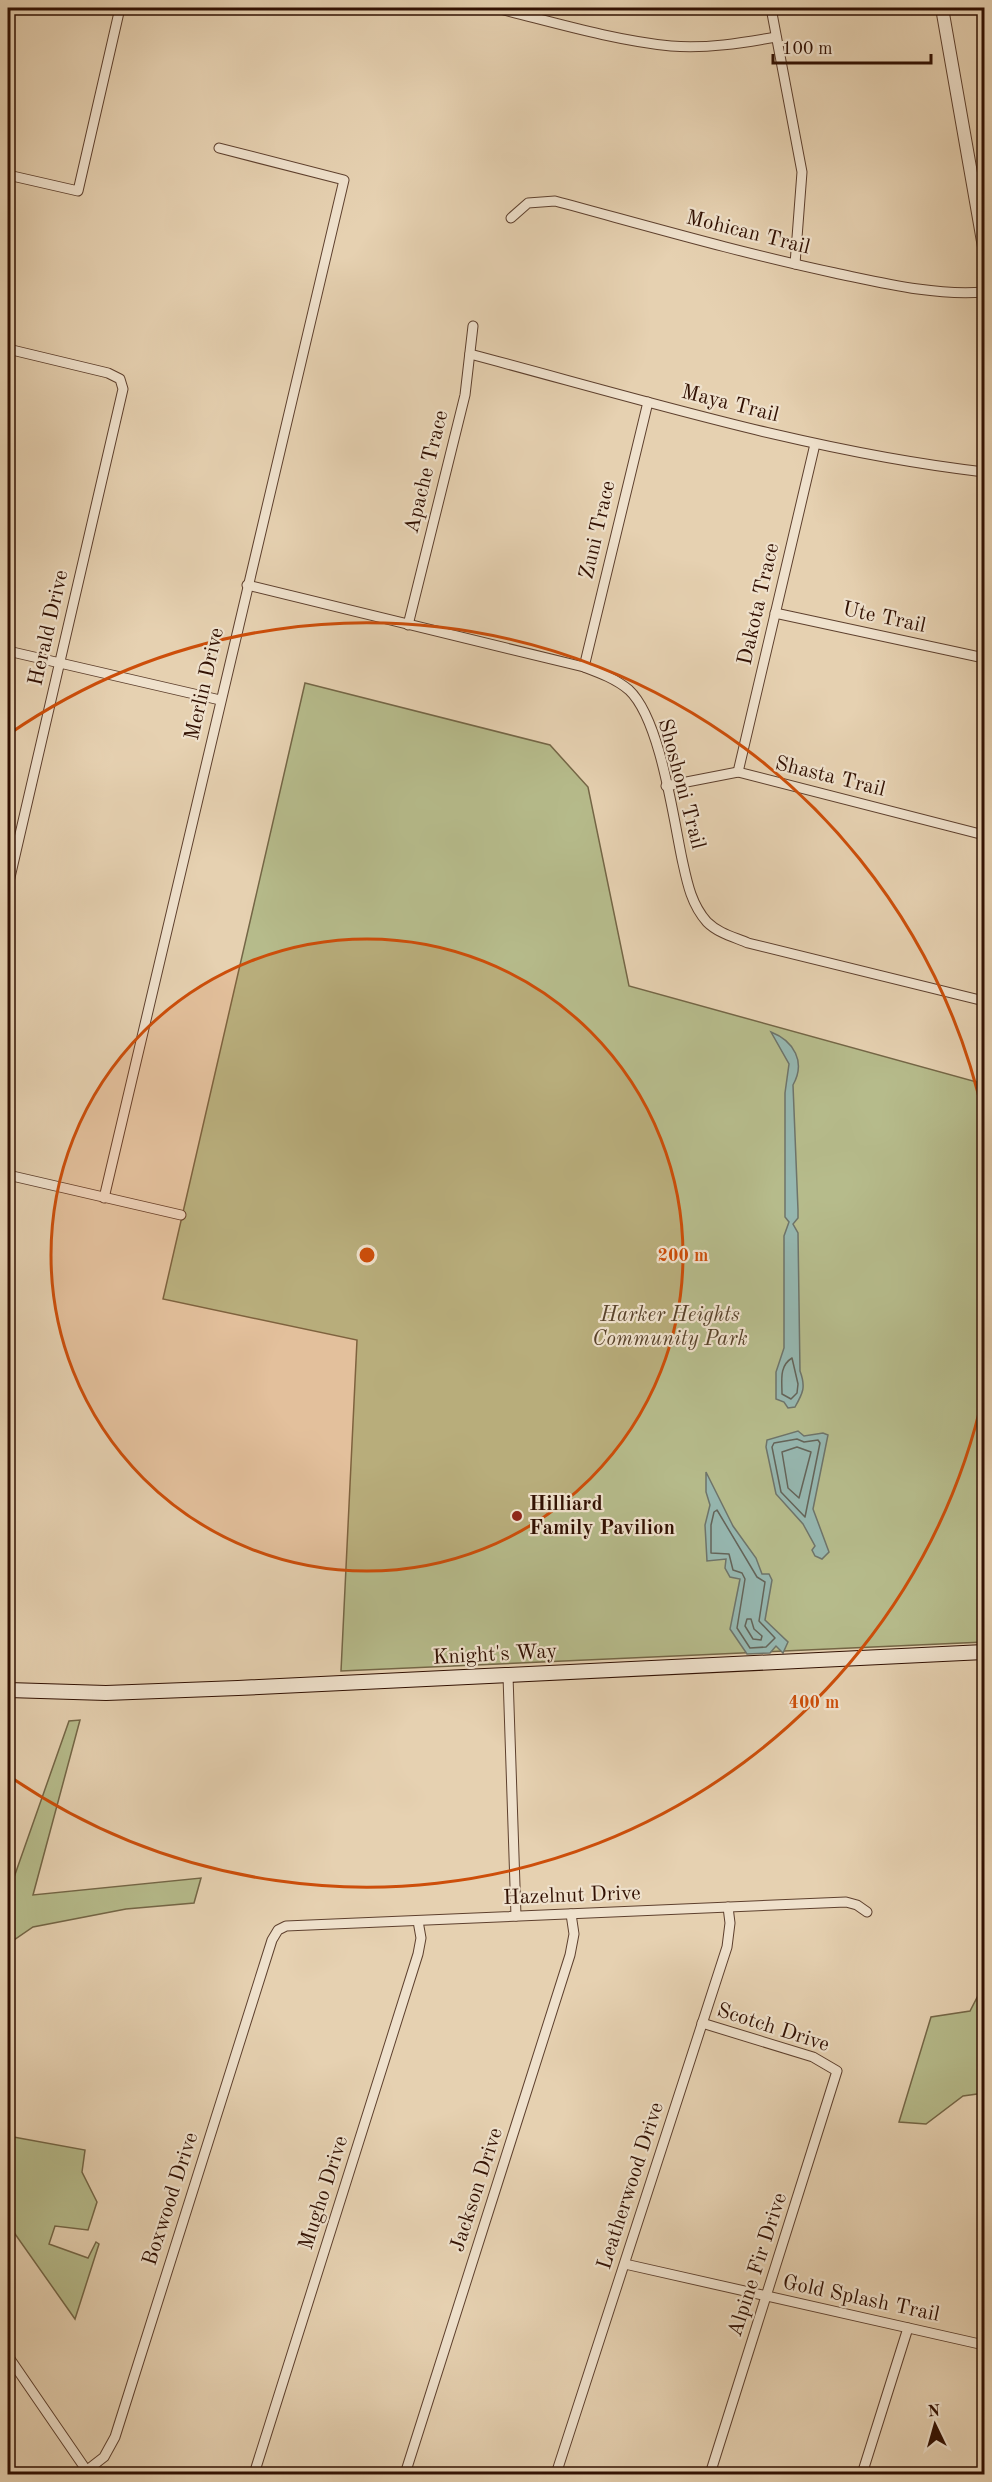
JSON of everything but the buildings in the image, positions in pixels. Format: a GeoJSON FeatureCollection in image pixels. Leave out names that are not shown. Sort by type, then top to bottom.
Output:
{"type":"FeatureCollection","features":[{"type":"Feature","properties":{"kind":"main road","name":"Knight's Way"},"geometry":{"type":"LineString","coordinates":[[8,1690],[106,1693],[984,1652]]}},
{"type":"Feature","properties":{"kind":"street"},"geometry":{"type":"LineString","coordinates":[[8,175],[78,191],[120,8]]}},
{"type":"Feature","properties":{"kind":"street"},"geometry":{"type":"LineString","coordinates":[[496,8],[607,34],[673,46],[711,46],[776,37]]}},
{"type":"Feature","properties":{"kind":"street"},"geometry":{"type":"LineString","coordinates":[[771,8],[802,172],[795,264]]}},
{"type":"Feature","properties":{"kind":"street"},"geometry":{"type":"LineString","coordinates":[[942,8],[984,247]]}},
{"type":"Feature","properties":{"kind":"street","name":"Merlin Drive"},"geometry":{"type":"LineString","coordinates":[[104,1198],[344,180],[219,148]]}},
{"type":"Feature","properties":{"kind":"street","name":"Mohican Trail"},"geometry":{"type":"LineString","coordinates":[[511,218],[528,203],[555,201],[795,264],[888,284],[922,289],[984,292]]}},
{"type":"Feature","properties":{"kind":"street","name":"Apache Trace"},"geometry":{"type":"LineString","coordinates":[[408,625],[465,395],[473,326]]}},
{"type":"Feature","properties":{"kind":"street","name":"Herald Drive"},"geometry":{"type":"LineString","coordinates":[[8,349],[108,373],[120,379],[123,388],[8,886]]}},
{"type":"Feature","properties":{"kind":"street","name":"Maya Trail"},"geometry":{"type":"LineString","coordinates":[[470,354],[815,444],[927,465],[984,472]]}},
{"type":"Feature","properties":{"kind":"street","name":"Zuni Trace"},"geometry":{"type":"LineString","coordinates":[[584,667],[648,402]]}},
{"type":"Feature","properties":{"kind":"street","name":"Dakota Trace"},"geometry":{"type":"LineString","coordinates":[[738,772],[815,444]]}},
{"type":"Feature","properties":{"kind":"street","name":"Shoshoni Trail"},"geometry":{"type":"LineString","coordinates":[[247,585],[584,667],[619,683],[641,705],[657,747],[689,892],[708,923],[724,934],[748,943],[984,1001]]}},
{"type":"Feature","properties":{"kind":"street","name":"Ute Trail"},"geometry":{"type":"LineString","coordinates":[[775,612],[984,658]]}},
{"type":"Feature","properties":{"kind":"street"},"geometry":{"type":"LineString","coordinates":[[8,651],[220,700]]}},
{"type":"Feature","properties":{"kind":"street","name":"Shasta Trail"},"geometry":{"type":"LineString","coordinates":[[666,786],[738,772],[984,835]]}},
{"type":"Feature","properties":{"kind":"street"},"geometry":{"type":"LineString","coordinates":[[8,1175],[181,1215]]}},
{"type":"Feature","properties":{"kind":"street"},"geometry":{"type":"LineString","coordinates":[[508,1676],[516,1916]]}},
{"type":"Feature","properties":{"kind":"street","name":"Hazelnut Drive"},"geometry":{"type":"LineString","coordinates":[[278,1930],[286,1926],[846,1902],[857,1905],[867,1912]]}},
{"type":"Feature","properties":{"kind":"street","name":"Leatherwood Drive"},"geometry":{"type":"LineString","coordinates":[[556,2475],[727,1947],[730,1923],[728,1907]]}},
{"type":"Feature","properties":{"kind":"street","name":"Jackson Drive"},"geometry":{"type":"LineString","coordinates":[[405,2475],[570,1955],[573,1934],[571,1914]]}},
{"type":"Feature","properties":{"kind":"street","name":"Mugho Drive"},"geometry":{"type":"LineString","coordinates":[[254,2475],[418,1954],[421,1938],[418,1921]]}},
{"type":"Feature","properties":{"kind":"street","name":"Boxwood Drive"},"geometry":{"type":"LineString","coordinates":[[88,2473],[104,2457],[114,2437],[272,1940],[278,1930]]}},
{"type":"Feature","properties":{"kind":"street","name":"Scotch Drive"},"geometry":{"type":"LineString","coordinates":[[702,2023],[813,2057],[834,2067]]}},
{"type":"Feature","properties":{"kind":"street","name":"Alpine Fir Drive"},"geometry":{"type":"LineString","coordinates":[[710,2475],[837,2076],[834,2067]]}},
{"type":"Feature","properties":{"kind":"street","name":"Gold Splash Trail"},"geometry":{"type":"LineString","coordinates":[[624,2264],[984,2345]]}},
{"type":"Feature","properties":{"kind":"street"},"geometry":{"type":"LineString","coordinates":[[862,2475],[908,2328]]}},
{"type":"Feature","properties":{"kind":"street"},"geometry":{"type":"LineString","coordinates":[[8,2356],[88,2473]]}},
{"type":"Feature","properties":{"kind":"green space","name":"Harker Heights Community Park"},"geometry":{"type":"Polygon","coordinates":[[[305,683],[550,745],[588,787],[629,986],[984,1084],[984,1642],[341,1671],[357,1340],[163,1299],[305,683]]]}},
{"type":"Feature","properties":{"kind":"green space"},"geometry":{"type":"Polygon","coordinates":[[[80,1720],[33,1895],[201,1878],[194,1903],[126,1909],[33,1927],[8,1944],[8,1883],[12,1883],[69,1721],[80,1720]]]}},
{"type":"Feature","properties":{"kind":"green space"},"geometry":{"type":"Polygon","coordinates":[[[984,1984],[984,2093],[963,2096],[926,2124],[899,2122],[931,2017],[970,2011],[984,1984]]]}},
{"type":"Feature","properties":{"kind":"green space"},"geometry":{"type":"Polygon","coordinates":[[[8,2136],[85,2150],[82,2172],[97,2202],[88,2230],[55,2226],[49,2244],[88,2258],[96,2242],[99,2244],[75,2319],[8,2224],[8,2136]]]}},
{"type":"Feature","properties":{"kind":"water"},"geometry":{"type":"Polygon","coordinates":[[[771,1032],[786,1041],[796,1053],[798,1060],[797,1076],[793,1085],[798,1218],[793,1224],[798,1233],[800,1371],[803,1386],[802,1394],[795,1407],[788,1408],[784,1402],[776,1399],[776,1372],[784,1348],[784,1236],[789,1222],[785,1217],[785,1093],[789,1064],[771,1032]]]}},
{"type":"Feature","properties":{"kind":"water"},"geometry":{"type":"Polygon","coordinates":[[[798,1431],[804,1436],[823,1433],[828,1435],[813,1509],[829,1552],[822,1559],[815,1556],[812,1550],[815,1546],[803,1524],[776,1494],[766,1447],[767,1440],[798,1431]]]}},
{"type":"Feature","properties":{"kind":"water"},"geometry":{"type":"Polygon","coordinates":[[[706,1472],[733,1526],[756,1558],[762,1574],[769,1574],[772,1580],[765,1620],[788,1642],[783,1653],[776,1646],[770,1653],[747,1654],[730,1629],[740,1579],[730,1577],[725,1568],[726,1559],[707,1561],[705,1525],[710,1505],[706,1492],[706,1472]]]}},
{"type":"Feature","properties":{"kind":"place","name":"Hilliard Family Pavilion"},"geometry":{"type":"Point","coordinates":[517,1516]}}]}
